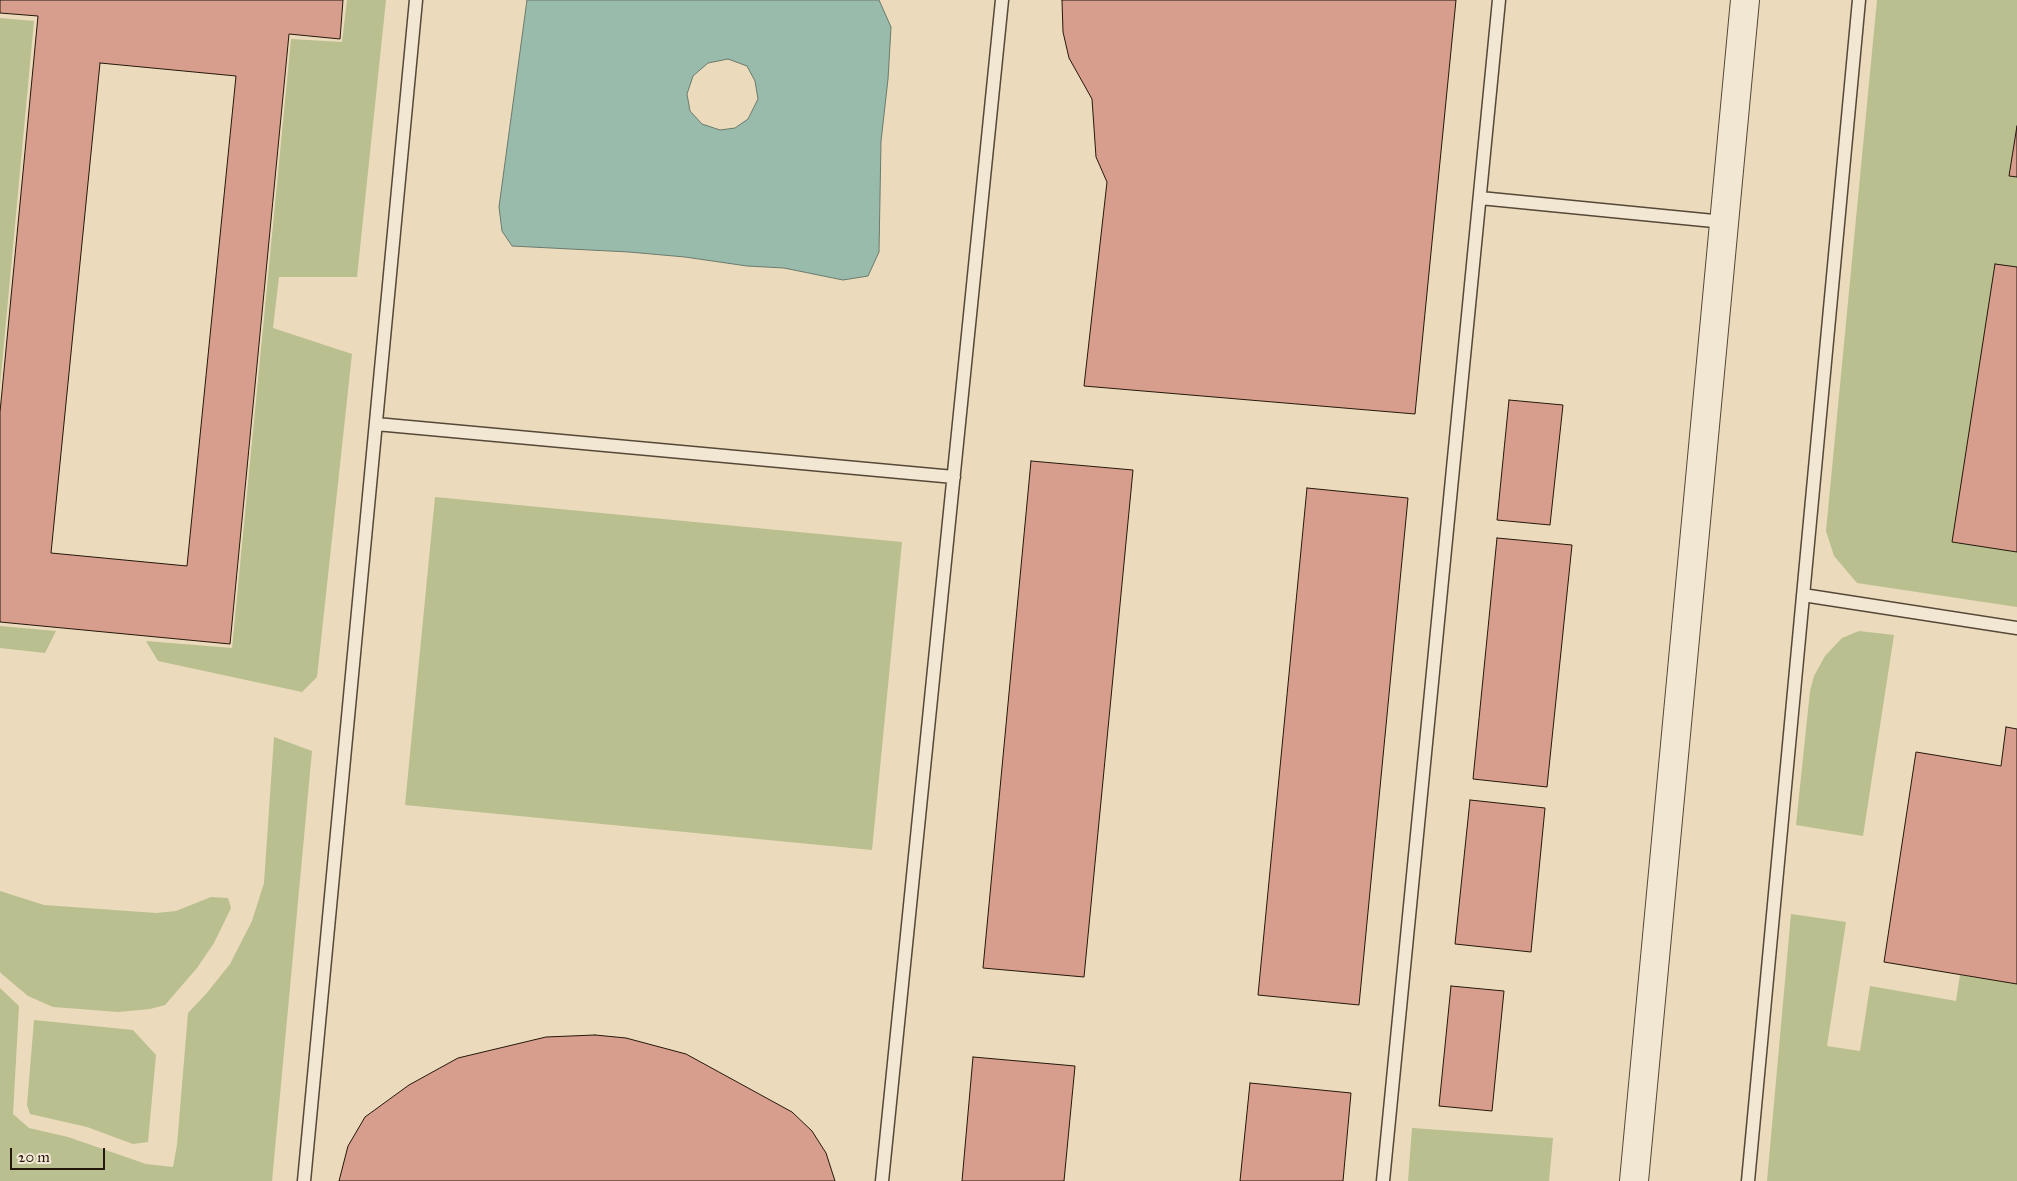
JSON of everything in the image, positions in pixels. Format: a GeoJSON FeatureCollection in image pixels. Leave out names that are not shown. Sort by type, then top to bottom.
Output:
{"type":"FeatureCollection","features":[{"type":"Feature","properties":{"kind":"street"},"geometry":{"type":"LineString","coordinates":[[1634,1181],[1745,0]]}},
{"type":"Feature","properties":{"kind":"lane"},"geometry":{"type":"LineString","coordinates":[[304,1181],[416,0]]}},
{"type":"Feature","properties":{"kind":"lane"},"geometry":{"type":"LineString","coordinates":[[882,1181],[1002,0]]}},
{"type":"Feature","properties":{"kind":"lane"},"geometry":{"type":"LineString","coordinates":[[1383,1181],[1499,0]]}},
{"type":"Feature","properties":{"kind":"lane"},"geometry":{"type":"LineString","coordinates":[[1748,1181],[1859,0]]}},
{"type":"Feature","properties":{"kind":"lane"},"geometry":{"type":"LineString","coordinates":[[1480,198],[1724,222]]}},
{"type":"Feature","properties":{"kind":"lane"},"geometry":{"type":"LineString","coordinates":[[376,424],[954,477]]}},
{"type":"Feature","properties":{"kind":"lane"},"geometry":{"type":"LineString","coordinates":[[1803,595],[2017,628]]}},
{"type":"Feature","properties":{"kind":"green space"},"geometry":{"type":"Polygon","coordinates":[[[347,0],[386,0],[357,277],[279,277],[273,328],[352,354],[317,677],[302,692],[158,661],[146,641],[232,648],[291,39],[342,42],[347,0]]]}},
{"type":"Feature","properties":{"kind":"green space"},"geometry":{"type":"Polygon","coordinates":[[[1877,0],[2017,0],[2017,607],[1857,583],[1834,556],[1826,531],[1877,0]]]}},
{"type":"Feature","properties":{"kind":"green space"},"geometry":{"type":"Polygon","coordinates":[[[0,18],[34,21],[0,386],[0,18]]]}},
{"type":"Feature","properties":{"kind":"green space"},"geometry":{"type":"Polygon","coordinates":[[[435,497],[902,542],[872,850],[405,805],[435,497]]]}},
{"type":"Feature","properties":{"kind":"green space"},"geometry":{"type":"Polygon","coordinates":[[[0,626],[56,631],[45,653],[0,648],[0,626]]]}},
{"type":"Feature","properties":{"kind":"green space"},"geometry":{"type":"Polygon","coordinates":[[[1859,631],[1894,635],[1863,836],[1796,825],[1810,691],[1814,676],[1825,656],[1842,638],[1859,631]]]}},
{"type":"Feature","properties":{"kind":"green space"},"geometry":{"type":"Polygon","coordinates":[[[274,737],[312,751],[272,1181],[0,1181],[0,988],[19,1006],[13,1114],[29,1128],[68,1137],[146,1164],[173,1167],[177,1145],[188,1013],[230,964],[252,921],[264,883],[274,737]]]}},
{"type":"Feature","properties":{"kind":"green space"},"geometry":{"type":"Polygon","coordinates":[[[0,891],[44,905],[156,913],[176,911],[211,897],[228,898],[231,908],[214,943],[197,968],[165,1005],[150,1009],[118,1012],[53,1007],[28,996],[0,972],[0,891]]]}},
{"type":"Feature","properties":{"kind":"green space"},"geometry":{"type":"Polygon","coordinates":[[[1791,914],[1846,922],[1827,1046],[1860,1051],[1870,986],[1956,1001],[1960,975],[2017,984],[2017,1181],[1767,1181],[1791,914]]]}},
{"type":"Feature","properties":{"kind":"green space"},"geometry":{"type":"Polygon","coordinates":[[[34,1020],[133,1030],[156,1055],[148,1142],[133,1144],[87,1127],[30,1114],[27,1105],[34,1020]]]}},
{"type":"Feature","properties":{"kind":"green space"},"geometry":{"type":"Polygon","coordinates":[[[1412,1128],[1553,1138],[1549,1181],[1408,1181],[1412,1128]]]}},
{"type":"Feature","properties":{"kind":"shaded area"},"geometry":{"type":"Polygon","coordinates":[[[527,0],[879,0],[891,27],[888,79],[881,141],[879,252],[868,276],[843,280],[784,268],[747,266],[685,257],[512,246],[502,231],[499,207],[527,0]],[[728,59],[708,63],[693,76],[687,94],[690,111],[702,124],[720,130],[735,128],[748,119],[758,99],[755,81],[747,66],[728,59]]]}},
{"type":"Feature","properties":{"kind":"building"},"geometry":{"type":"Polygon","coordinates":[[[0,0],[343,0],[340,39],[289,34],[230,644],[0,622],[0,412],[38,16],[0,13],[0,0]],[[100,63],[51,553],[187,566],[236,76],[100,63]]]}},
{"type":"Feature","properties":{"kind":"building"},"geometry":{"type":"Polygon","coordinates":[[[1062,0],[1456,0],[1415,414],[1084,386],[1107,182],[1096,157],[1092,99],[1069,58],[1063,32],[1062,0]]]}},
{"type":"Feature","properties":{"kind":"building"},"geometry":{"type":"Polygon","coordinates":[[[2017,126],[2017,177],[2009,176],[2017,126]]]}},
{"type":"Feature","properties":{"kind":"building"},"geometry":{"type":"Polygon","coordinates":[[[1995,264],[2017,267],[2017,552],[1952,542],[1995,264]]]}},
{"type":"Feature","properties":{"kind":"building"},"geometry":{"type":"Polygon","coordinates":[[[1509,400],[1563,405],[1550,525],[1497,520],[1509,400]]]}},
{"type":"Feature","properties":{"kind":"building"},"geometry":{"type":"Polygon","coordinates":[[[1031,461],[1133,470],[1084,977],[983,968],[1031,461]]]}},
{"type":"Feature","properties":{"kind":"building"},"geometry":{"type":"Polygon","coordinates":[[[1307,488],[1408,498],[1359,1005],[1258,995],[1307,488]]]}},
{"type":"Feature","properties":{"kind":"building"},"geometry":{"type":"Polygon","coordinates":[[[1497,538],[1572,545],[1547,787],[1473,779],[1497,538]]]}},
{"type":"Feature","properties":{"kind":"building"},"geometry":{"type":"Polygon","coordinates":[[[2006,727],[2017,729],[2017,984],[1884,962],[1916,752],[2001,766],[2006,727]]]}},
{"type":"Feature","properties":{"kind":"building"},"geometry":{"type":"Polygon","coordinates":[[[1470,800],[1545,808],[1531,952],[1455,944],[1470,800]]]}},
{"type":"Feature","properties":{"kind":"building"},"geometry":{"type":"Polygon","coordinates":[[[1451,986],[1504,991],[1492,1111],[1439,1106],[1451,986]]]}},
{"type":"Feature","properties":{"kind":"building"},"geometry":{"type":"Polygon","coordinates":[[[595,1035],[626,1038],[686,1054],[792,1112],[812,1131],[826,1153],[835,1181],[339,1181],[348,1146],[365,1117],[409,1085],[458,1058],[546,1037],[595,1035]]]}},
{"type":"Feature","properties":{"kind":"building"},"geometry":{"type":"Polygon","coordinates":[[[973,1057],[1075,1066],[1064,1181],[962,1181],[973,1057]]]}},
{"type":"Feature","properties":{"kind":"building"},"geometry":{"type":"Polygon","coordinates":[[[1250,1083],[1351,1093],[1343,1181],[1240,1181],[1250,1083]]]}}]}
